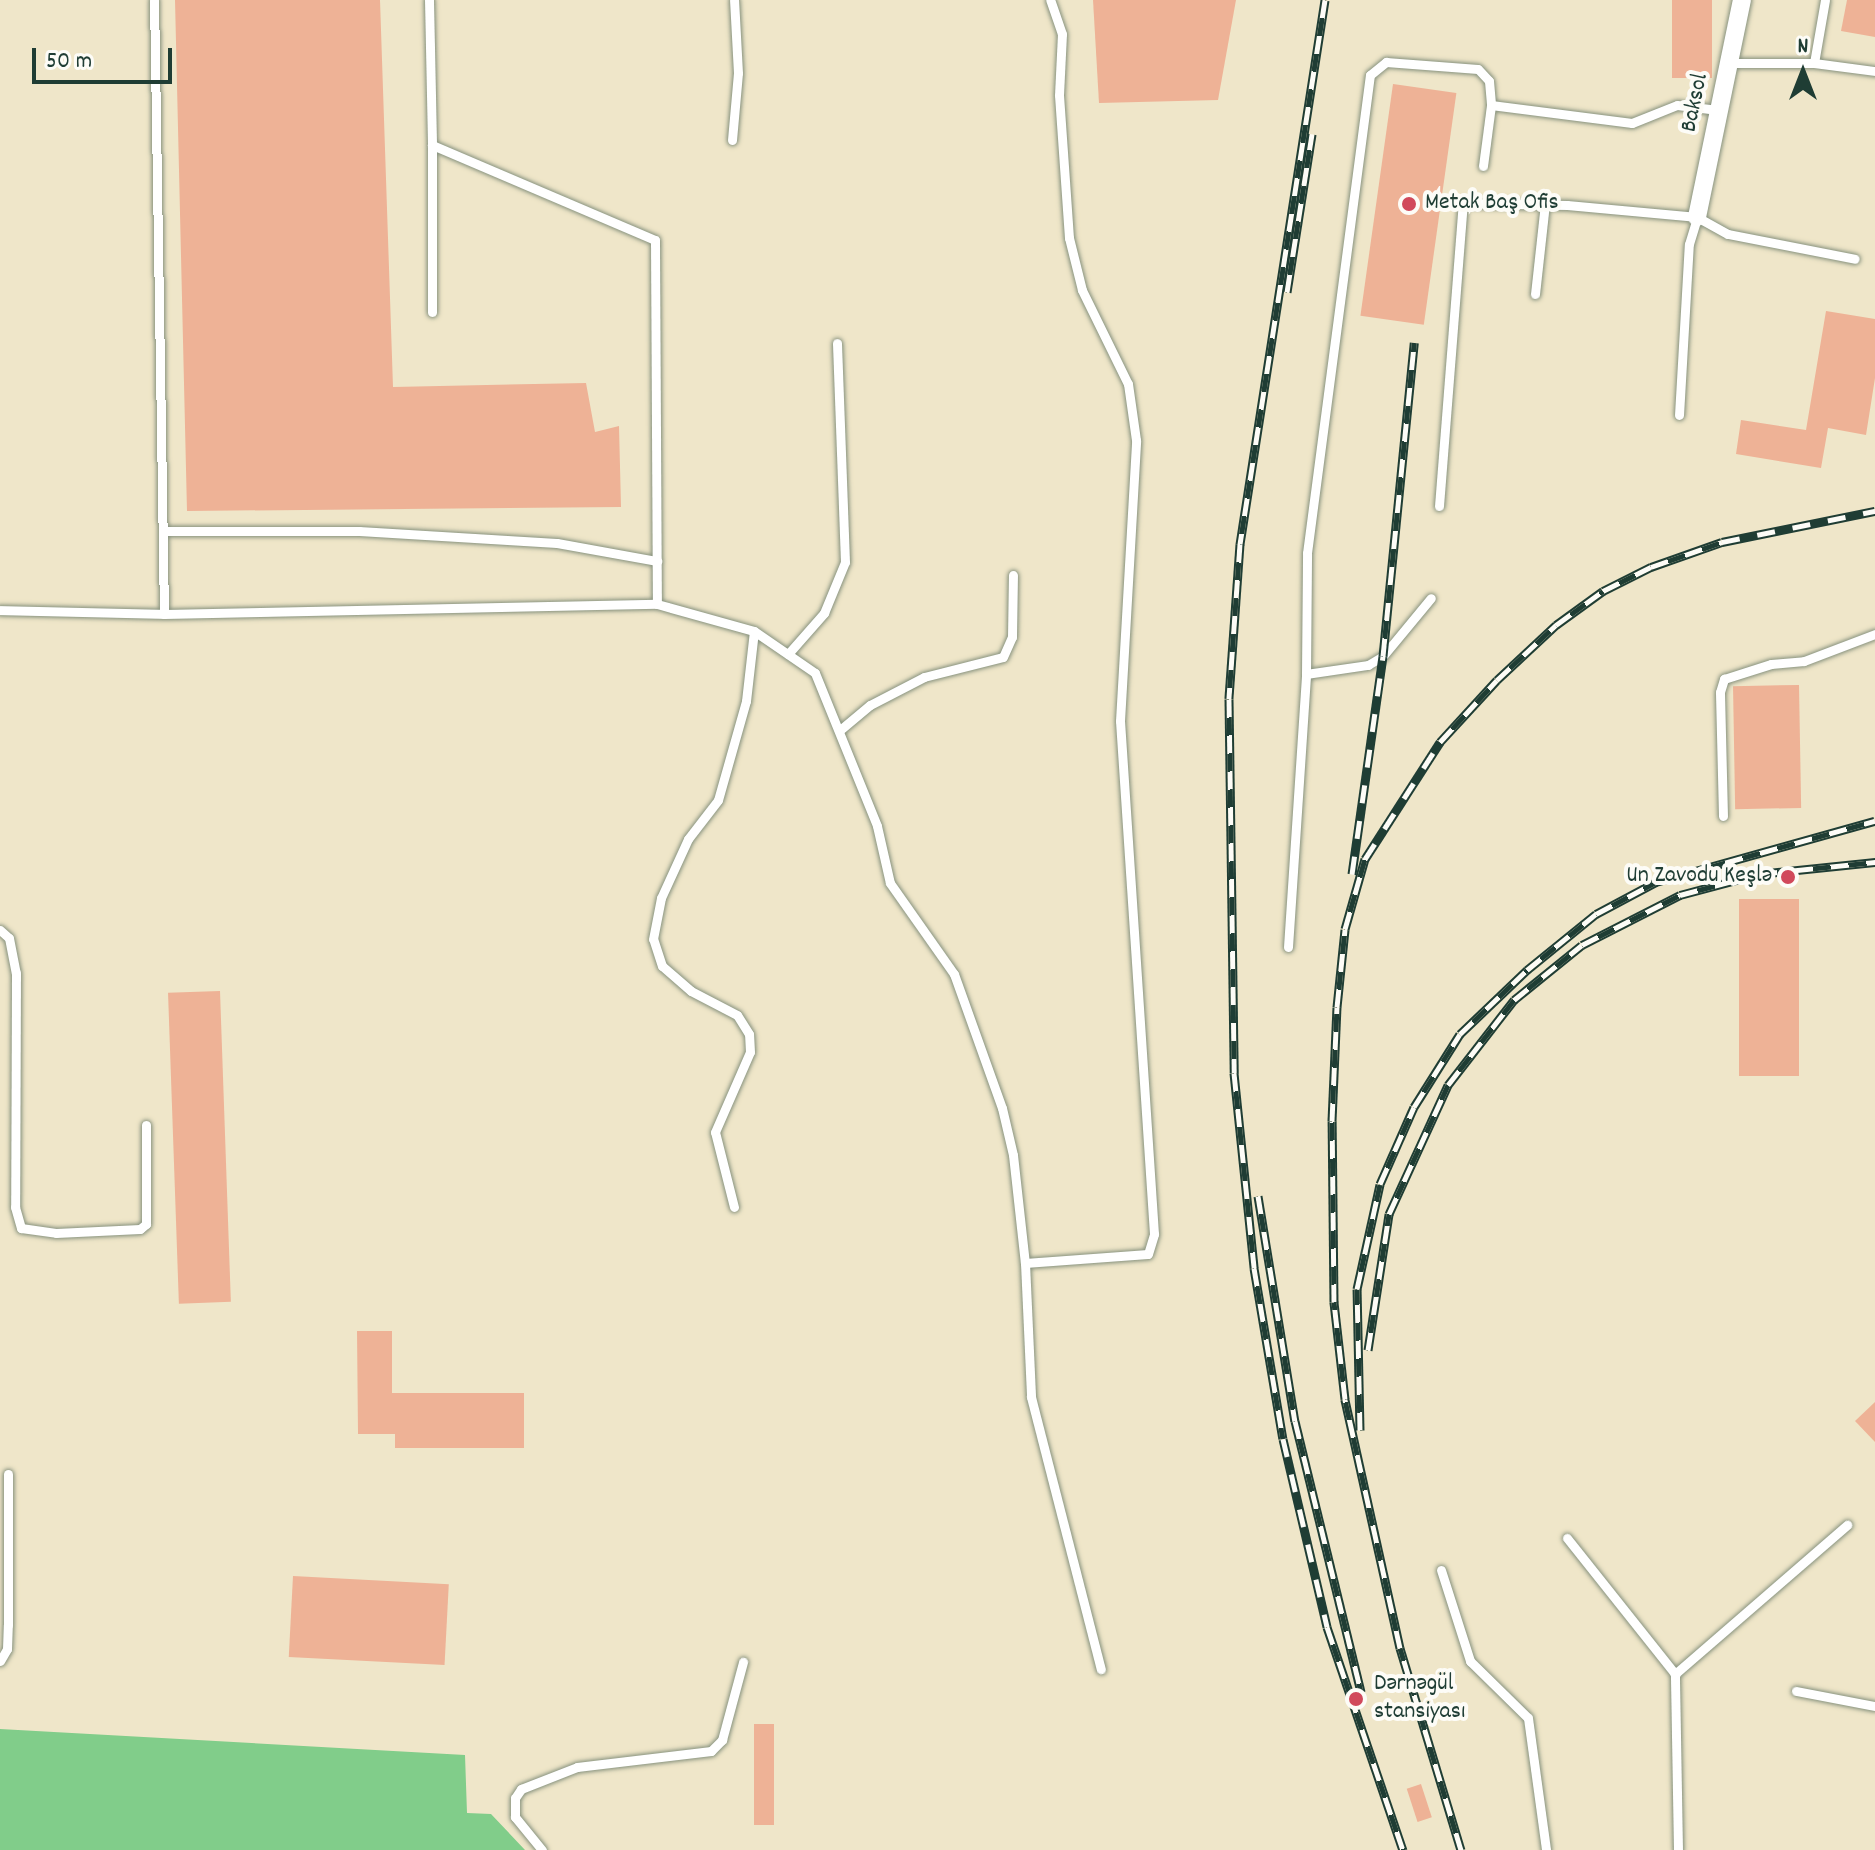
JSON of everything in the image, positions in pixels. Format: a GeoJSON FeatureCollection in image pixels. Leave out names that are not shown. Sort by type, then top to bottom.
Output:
{"type":"FeatureCollection","features":[{"type":"Feature","properties":{"kind":"street","name":"Baksol"},"geometry":{"type":"LineString","coordinates":[[1697,217],[1742,0]]}},
{"type":"Feature","properties":{"kind":"lane"},"geometry":{"type":"LineString","coordinates":[[154,0],[164,614]]}},
{"type":"Feature","properties":{"kind":"lane"},"geometry":{"type":"LineString","coordinates":[[429,0],[432,312]]}},
{"type":"Feature","properties":{"kind":"lane"},"geometry":{"type":"LineString","coordinates":[[732,140],[738,73],[734,0]]}},
{"type":"Feature","properties":{"kind":"lane"},"geometry":{"type":"LineString","coordinates":[[1025,1263],[1148,1254],[1154,1234],[1120,721],[1136,440],[1128,384],[1082,290],[1069,238],[1059,95],[1062,34],[1050,0]]}},
{"type":"Feature","properties":{"kind":"lane"},"geometry":{"type":"LineString","coordinates":[[1814,63],[1825,0]]}},
{"type":"Feature","properties":{"kind":"lane"},"geometry":{"type":"LineString","coordinates":[[1288,947],[1306,674],[1305,573],[1370,75],[1386,62],[1478,69],[1489,81],[1491,105],[1483,166]]}},
{"type":"Feature","properties":{"kind":"lane"},"geometry":{"type":"LineString","coordinates":[[1729,63],[1814,63],[1875,71]]}},
{"type":"Feature","properties":{"kind":"lane"},"geometry":{"type":"LineString","coordinates":[[1491,105],[1632,123],[1677,105],[1718,110]]}},
{"type":"Feature","properties":{"kind":"lane"},"geometry":{"type":"LineString","coordinates":[[432,145],[655,240],[657,604]]}},
{"type":"Feature","properties":{"kind":"lane"},"geometry":{"type":"LineString","coordinates":[[1439,506],[1459,210],[1470,201],[1545,203],[1697,217],[1728,234],[1855,259]]}},
{"type":"Feature","properties":{"kind":"lane"},"geometry":{"type":"LineString","coordinates":[[1535,294],[1545,203]]}},
{"type":"Feature","properties":{"kind":"lane"},"geometry":{"type":"LineString","coordinates":[[1679,415],[1689,244],[1697,217]]}},
{"type":"Feature","properties":{"kind":"lane"},"geometry":{"type":"LineString","coordinates":[[788,654],[824,613],[845,562],[837,343]]}},
{"type":"Feature","properties":{"kind":"lane"},"geometry":{"type":"LineString","coordinates":[[163,531],[359,531],[541,542],[657,561]]}},
{"type":"Feature","properties":{"kind":"lane"},"geometry":{"type":"LineString","coordinates":[[840,730],[870,705],[924,677],[1003,657],[1012,637],[1013,575]]}},
{"type":"Feature","properties":{"kind":"lane"},"geometry":{"type":"LineString","coordinates":[[1306,674],[1368,665],[1383,656],[1431,598]]}},
{"type":"Feature","properties":{"kind":"lane"},"geometry":{"type":"LineString","coordinates":[[0,610],[164,614],[657,604],[754,631],[815,673],[877,826],[890,883],[954,974],[983,1050],[1013,1155],[1025,1263],[1031,1397],[1101,1669]]}},
{"type":"Feature","properties":{"kind":"lane"},"geometry":{"type":"LineString","coordinates":[[734,1207],[715,1132],[750,1052],[749,1034],[737,1015],[691,991],[662,966],[653,939],[661,898],[688,839],[718,800],[746,701],[754,631]]}},
{"type":"Feature","properties":{"kind":"lane"},"geometry":{"type":"LineString","coordinates":[[1723,816],[1720,692],[1724,679],[1771,664],[1804,661],[1875,634]]}},
{"type":"Feature","properties":{"kind":"lane"},"geometry":{"type":"LineString","coordinates":[[0,930],[9,938],[16,973],[15,1207],[21,1228],[56,1233],[140,1229],[146,1224],[146,1125]]}},
{"type":"Feature","properties":{"kind":"lane"},"geometry":{"type":"LineString","coordinates":[[0,1661],[7,1649],[8,1474]]}},
{"type":"Feature","properties":{"kind":"lane"},"geometry":{"type":"LineString","coordinates":[[1675,1674],[1847,1525]]}},
{"type":"Feature","properties":{"kind":"lane"},"geometry":{"type":"LineString","coordinates":[[1567,1538],[1675,1674],[1678,1850]]}},
{"type":"Feature","properties":{"kind":"lane"},"geometry":{"type":"LineString","coordinates":[[1441,1570],[1470,1661],[1528,1718],[1546,1850]]}},
{"type":"Feature","properties":{"kind":"lane"},"geometry":{"type":"LineString","coordinates":[[542,1850],[515,1817],[515,1798],[521,1789],[577,1767],[711,1751],[722,1740],[743,1662]]}},
{"type":"Feature","properties":{"kind":"lane"},"geometry":{"type":"LineString","coordinates":[[1796,1691],[1875,1706]]}},
{"type":"Feature","properties":{"kind":"green space"},"geometry":{"type":"Polygon","coordinates":[[[0,1729],[465,1755],[467,1813],[491,1814],[525,1850],[0,1850],[0,1729]]]}},
{"type":"Feature","properties":{"kind":"building"},"geometry":{"type":"Polygon","coordinates":[[[175,0],[380,0],[393,387],[586,383],[595,432],[619,426],[621,507],[187,511],[175,0]]]}},
{"type":"Feature","properties":{"kind":"building"},"geometry":{"type":"Polygon","coordinates":[[[1093,0],[1236,0],[1218,100],[1099,103],[1093,0]]]}},
{"type":"Feature","properties":{"kind":"building"},"geometry":{"type":"Polygon","coordinates":[[[1672,0],[1712,0],[1712,78],[1672,78],[1672,0]]]}},
{"type":"Feature","properties":{"kind":"building"},"geometry":{"type":"Polygon","coordinates":[[[1847,0],[1875,0],[1875,37],[1841,31],[1847,0]]]}},
{"type":"Feature","properties":{"kind":"building","name":"Metak Baş Ofis"},"geometry":{"type":"Polygon","coordinates":[[[1393,84],[1456,93],[1424,325],[1360,316],[1393,84]]]}},
{"type":"Feature","properties":{"kind":"building"},"geometry":{"type":"Polygon","coordinates":[[[1826,311],[1875,319],[1875,378],[1866,435],[1828,428],[1821,468],[1736,454],[1741,420],[1806,430],[1826,311]]]}},
{"type":"Feature","properties":{"kind":"building"},"geometry":{"type":"Polygon","coordinates":[[[1799,685],[1801,808],[1735,809],[1733,686],[1799,685]]]}},
{"type":"Feature","properties":{"kind":"building"},"geometry":{"type":"Polygon","coordinates":[[[1739,899],[1799,899],[1799,1076],[1739,1076],[1739,899]]]}},
{"type":"Feature","properties":{"kind":"building"},"geometry":{"type":"Polygon","coordinates":[[[220,991],[231,1302],[179,1304],[168,993],[220,991]]]}},
{"type":"Feature","properties":{"kind":"building"},"geometry":{"type":"Polygon","coordinates":[[[357,1331],[392,1331],[392,1393],[524,1393],[524,1448],[395,1448],[395,1434],[358,1434],[357,1331]]]}},
{"type":"Feature","properties":{"kind":"building"},"geometry":{"type":"Polygon","coordinates":[[[1875,1402],[1875,1442],[1855,1421],[1875,1402]]]}},
{"type":"Feature","properties":{"kind":"building"},"geometry":{"type":"Polygon","coordinates":[[[293,1576],[449,1584],[445,1665],[289,1657],[293,1576]]]}},
{"type":"Feature","properties":{"kind":"building"},"geometry":{"type":"Polygon","coordinates":[[[754,1724],[774,1724],[774,1825],[754,1825],[754,1724]]]}},
{"type":"Feature","properties":{"kind":"building"},"geometry":{"type":"Polygon","coordinates":[[[1421,1784],[1432,1817],[1418,1822],[1407,1789],[1421,1784]]]}},
{"type":"Feature","properties":{"kind":"railway"},"geometry":{"type":"LineString","coordinates":[[1325,0],[1240,544],[1229,699],[1234,1073],[1254,1268],[1283,1439],[1327,1627],[1403,1850]]}},
{"type":"Feature","properties":{"kind":"railway"},"geometry":{"type":"LineString","coordinates":[[1287,292],[1312,134]]}},
{"type":"Feature","properties":{"kind":"railway"},"geometry":{"type":"LineString","coordinates":[[1352,874],[1383,656],[1414,343]]}},
{"type":"Feature","properties":{"kind":"railway"},"geometry":{"type":"LineString","coordinates":[[1461,1850],[1400,1648],[1345,1399],[1334,1302],[1332,1121],[1337,1007],[1345,929],[1365,859],[1440,742],[1497,680],[1556,625],[1603,591],[1651,567],[1722,542],[1875,511]]}},
{"type":"Feature","properties":{"kind":"railway"},"geometry":{"type":"LineString","coordinates":[[1360,1430],[1357,1289],[1380,1184],[1414,1107],[1460,1034],[1527,970],[1596,914],[1656,882],[1875,821]]}},
{"type":"Feature","properties":{"kind":"railway"},"geometry":{"type":"LineString","coordinates":[[1368,1350],[1389,1214],[1448,1085],[1514,1000],[1582,945],[1680,895],[1759,874],[1875,862]]}},
{"type":"Feature","properties":{"kind":"railway"},"geometry":{"type":"LineString","coordinates":[[1258,1196],[1295,1421],[1361,1692]]}},
{"type":"Feature","properties":{"kind":"place","name":"Metak Baş Ofis"},"geometry":{"type":"Point","coordinates":[1409,204]}},
{"type":"Feature","properties":{"kind":"place","name":"Un Zavodu Keşlə"},"geometry":{"type":"Point","coordinates":[1788,877]}},
{"type":"Feature","properties":{"kind":"place","name":"Dərnəgül stansiyası"},"geometry":{"type":"Point","coordinates":[1356,1699]}}]}
